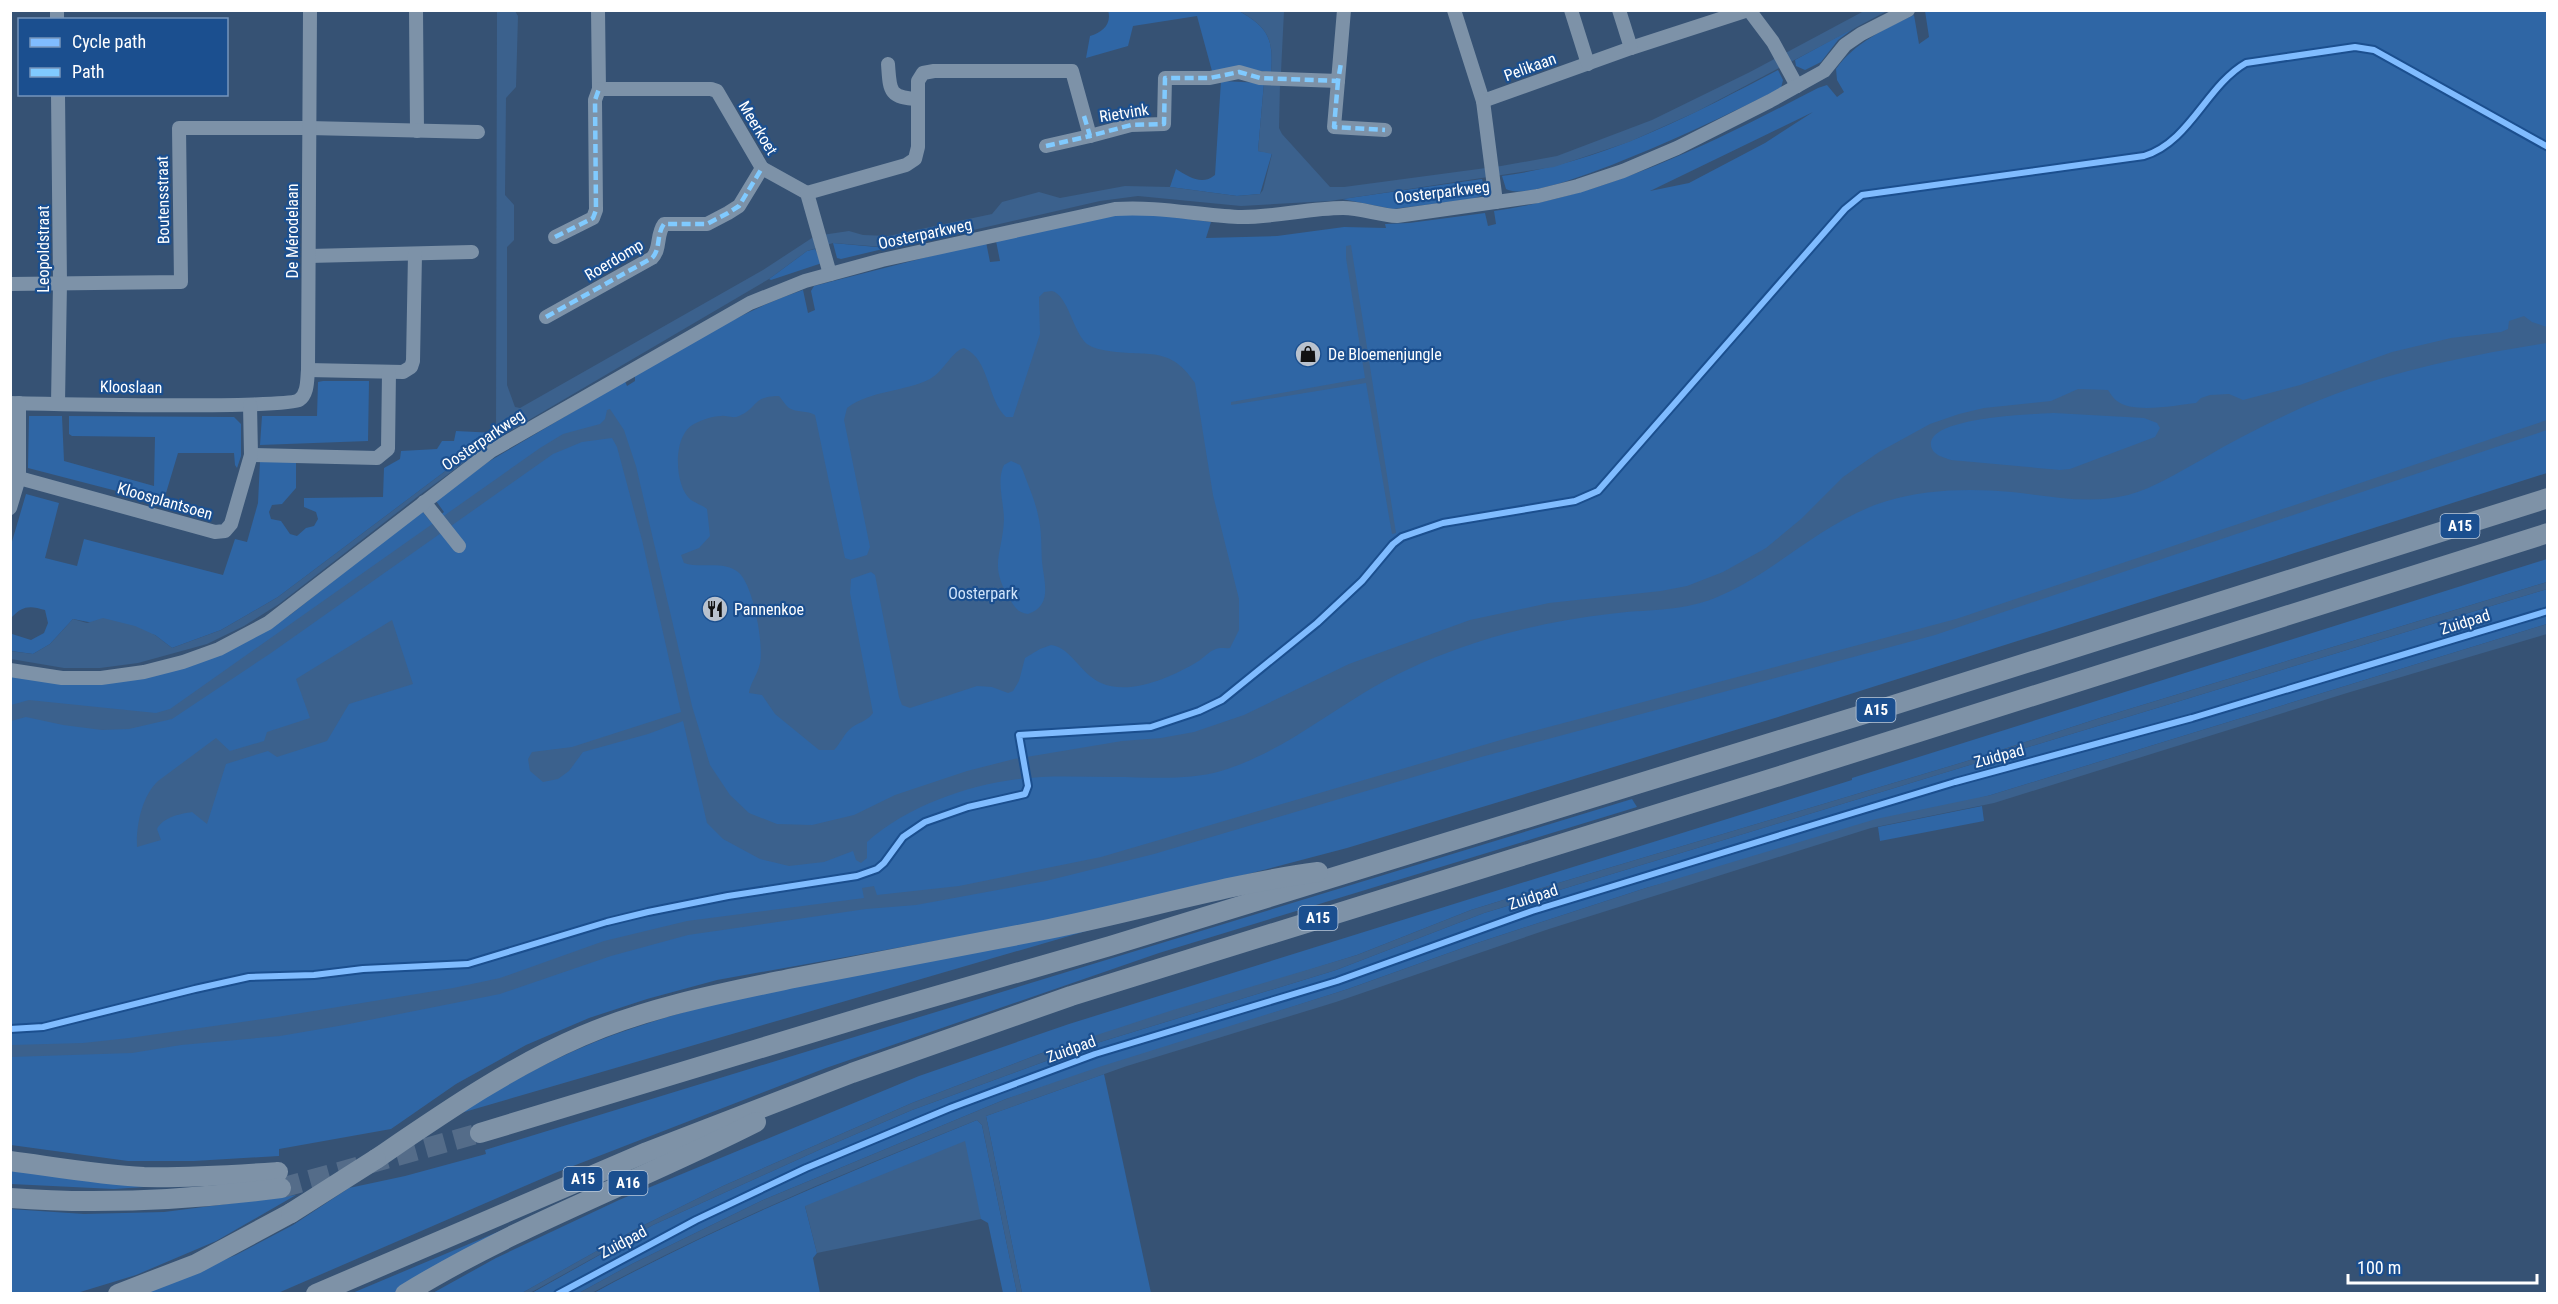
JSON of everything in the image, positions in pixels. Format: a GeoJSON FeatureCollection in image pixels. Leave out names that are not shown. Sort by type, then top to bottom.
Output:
{"type":"FeatureCollection","features":[{"type":"Feature","properties":{"kind":"highway","name":"A15"},"geometry":{"type":"LineString","coordinates":[[480,1133],[1378,864],[1881,709],[2547,498]]}},
{"type":"Feature","properties":{"kind":"highway","name":"A15"},"geometry":{"type":"LineString","coordinates":[[316,1293],[647,1152],[852,1073],[1022,1012],[1153,969],[1797,771],[2547,533]]}},
{"type":"Feature","properties":{"kind":"highway","name":"A15"},"geometry":{"type":"LineString","coordinates":[[118,1293],[196,1264],[291,1213],[467,1097],[536,1057],[584,1035],[635,1016],[705,996],[1107,918],[1272,878],[1378,864]]}},
{"type":"Feature","properties":{"kind":"highway","name":"A16"},"geometry":{"type":"LineString","coordinates":[[405,1293],[489,1245],[684,1158],[852,1073]]}},
{"type":"Feature","properties":{"kind":"highway"},"geometry":{"type":"LineString","coordinates":[[10,1161],[142,1177],[213,1176],[279,1180],[205,1198],[93,1202],[10,1198]]}},
{"type":"Feature","properties":{"kind":"street","name":"De Mérodelaan"},"geometry":{"type":"LineString","coordinates":[[250,405],[291,404],[300,399],[306,391],[310,10]]}},
{"type":"Feature","properties":{"kind":"street"},"geometry":{"type":"LineString","coordinates":[[416,10],[417,131]]}},
{"type":"Feature","properties":{"kind":"street"},"geometry":{"type":"LineString","coordinates":[[555,237],[593,218],[596,210],[595,100],[598,89],[598,10]]}},
{"type":"Feature","properties":{"kind":"street"},"geometry":{"type":"LineString","coordinates":[[1344,10],[1334,127],[1385,130]]}},
{"type":"Feature","properties":{"kind":"street"},"geometry":{"type":"LineString","coordinates":[[1454,10],[1483,101],[1496,202]]}},
{"type":"Feature","properties":{"kind":"street"},"geometry":{"type":"LineString","coordinates":[[1571,10],[1588,64]]}},
{"type":"Feature","properties":{"kind":"street"},"geometry":{"type":"LineString","coordinates":[[1619,10],[1631,48]]}},
{"type":"Feature","properties":{"kind":"street","name":"Pelikaan"},"geometry":{"type":"LineString","coordinates":[[1483,101],[1631,48],[1749,10],[1773,42],[1797,86]]}},
{"type":"Feature","properties":{"kind":"street","name":"Oosterparkweg"},"geometry":{"type":"LineString","coordinates":[[10,670],[62,678],[101,678],[183,662],[219,649],[268,623],[491,451],[727,315],[781,290],[882,260],[1115,209],[1140,207],[1217,216],[1258,217],[1344,208],[1378,215],[1397,216],[1496,202],[1578,186],[1623,171],[1677,148],[1797,86],[1824,71],[1845,45],[1861,33],[1908,10]]}},
{"type":"Feature","properties":{"kind":"street"},"geometry":{"type":"LineString","coordinates":[[888,64],[890,87],[894,94],[901,98],[918,99]]}},
{"type":"Feature","properties":{"kind":"street","name":"Rietvink"},"geometry":{"type":"LineString","coordinates":[[807,193],[906,165],[915,159],[918,147],[918,81],[923,74],[934,71],[1071,71],[1090,136],[1131,125],[1164,124],[1165,78],[1210,78],[1239,72],[1260,78],[1338,81]]}},
{"type":"Feature","properties":{"kind":"street","name":"Meerkoet"},"geometry":{"type":"LineString","coordinates":[[598,89],[711,89],[717,91],[762,168],[807,193]]}},
{"type":"Feature","properties":{"kind":"street","name":"Leopoldstraat"},"geometry":{"type":"LineString","coordinates":[[58,96],[60,283],[58,403]]}},
{"type":"Feature","properties":{"kind":"street","name":"Boutensstraat"},"geometry":{"type":"LineString","coordinates":[[60,283],[181,282],[179,128],[309,128]]}},
{"type":"Feature","properties":{"kind":"street"},"geometry":{"type":"LineString","coordinates":[[309,128],[478,132]]}},
{"type":"Feature","properties":{"kind":"street"},"geometry":{"type":"LineString","coordinates":[[1046,146],[1090,136]]}},
{"type":"Feature","properties":{"kind":"street","name":"Roerdomp"},"geometry":{"type":"LineString","coordinates":[[546,317],[652,258],[657,253],[660,230],[664,224],[707,224],[739,206],[762,168]]}},
{"type":"Feature","properties":{"kind":"street"},"geometry":{"type":"LineString","coordinates":[[807,193],[830,274]]}},
{"type":"Feature","properties":{"kind":"street"},"geometry":{"type":"LineString","coordinates":[[309,256],[472,252]]}},
{"type":"Feature","properties":{"kind":"street"},"geometry":{"type":"LineString","coordinates":[[308,370],[403,372],[411,367],[414,361],[415,254]]}},
{"type":"Feature","properties":{"kind":"street"},"geometry":{"type":"LineString","coordinates":[[10,284],[60,283]]}},
{"type":"Feature","properties":{"kind":"street"},"geometry":{"type":"LineString","coordinates":[[251,455],[377,458],[388,449],[389,372]]}},
{"type":"Feature","properties":{"kind":"street"},"geometry":{"type":"LineString","coordinates":[[10,508],[19,478],[15,403]]}},
{"type":"Feature","properties":{"kind":"street","name":"Klooslaan"},"geometry":{"type":"LineString","coordinates":[[15,403],[250,405]]}},
{"type":"Feature","properties":{"kind":"street","name":"Kloosplantsoen"},"geometry":{"type":"LineString","coordinates":[[19,478],[215,532],[225,531],[231,524],[251,455],[250,405]]}},
{"type":"Feature","properties":{"kind":"street"},"geometry":{"type":"LineString","coordinates":[[424,502],[459,546]]}},
{"type":"Feature","properties":{"kind":"green space"},"geometry":{"type":"Polygon","coordinates":[[[1108,10],[1239,11],[1257,23],[1267,35],[1271,51],[1271,72],[1230,68],[1212,71],[1197,16],[1133,26],[1128,46],[1086,58],[1090,36],[1105,27],[1109,19],[1108,10]]]}},
{"type":"Feature","properties":{"kind":"green space","name":"Oosterpark"},"geometry":{"type":"Polygon","coordinates":[[[1925,11],[2547,11],[2547,473],[1775,718],[1347,848],[1198,887],[1036,923],[717,980],[647,999],[589,1018],[526,1045],[456,1084],[391,1129],[279,1149],[279,1156],[194,1161],[128,1161],[11,1145],[10,674],[142,678],[290,615],[422,511],[431,522],[444,512],[436,501],[488,462],[625,381],[627,386],[635,381],[635,375],[759,307],[803,290],[808,313],[815,310],[811,291],[814,286],[986,242],[990,262],[1000,261],[996,241],[1110,215],[1143,213],[1211,222],[1206,238],[1277,236],[1344,227],[1386,228],[1385,224],[1485,213],[1488,226],[1496,224],[1494,211],[1537,203],[1621,179],[1701,146],[1818,88],[1827,85],[1837,97],[1844,92],[1837,80],[1836,69],[1843,60],[1871,37],[1914,15],[1919,44],[1929,37],[1925,11]],[[1813,112],[1650,191],[1689,183],[1765,143],[1813,112]]]}},
{"type":"Feature","properties":{"kind":"green space"},"geometry":{"type":"Polygon","coordinates":[[[1857,26],[1838,40],[1821,62],[1805,70],[1796,66],[1795,60],[1857,26]]]}},
{"type":"Feature","properties":{"kind":"green space"},"geometry":{"type":"Polygon","coordinates":[[[1778,70],[1783,80],[1781,88],[1685,134],[1597,171],[1557,184],[1525,191],[1506,189],[1502,176],[1539,170],[1610,149],[1678,120],[1778,70]]]}},
{"type":"Feature","properties":{"kind":"green space"},"geometry":{"type":"Polygon","coordinates":[[[1221,81],[1264,83],[1258,151],[1272,153],[1260,194],[1237,196],[1170,187],[1176,169],[1200,180],[1215,175],[1221,81]]]}},
{"type":"Feature","properties":{"kind":"green space"},"geometry":{"type":"Polygon","coordinates":[[[1482,179],[1485,190],[1481,196],[1472,199],[1393,209],[1342,199],[1482,179]]]}},
{"type":"Feature","properties":{"kind":"green space"},"geometry":{"type":"Polygon","coordinates":[[[833,243],[887,248],[841,259],[837,258],[833,243]]]}},
{"type":"Feature","properties":{"kind":"green space"},"geometry":{"type":"Polygon","coordinates":[[[815,249],[822,263],[769,279],[807,251],[815,249]]]}},
{"type":"Feature","properties":{"kind":"green space"},"geometry":{"type":"Polygon","coordinates":[[[369,381],[368,441],[260,445],[262,416],[317,416],[318,382],[369,381]]]}},
{"type":"Feature","properties":{"kind":"green space"},"geometry":{"type":"Polygon","coordinates":[[[29,416],[62,416],[64,461],[154,486],[155,437],[72,436],[69,434],[69,416],[234,417],[241,424],[241,456],[237,468],[234,453],[178,453],[163,503],[28,468],[29,416]]]}},
{"type":"Feature","properties":{"kind":"green space"},"geometry":{"type":"Polygon","coordinates":[[[456,431],[496,433],[278,597],[221,630],[172,648],[155,635],[73,619],[50,644],[33,654],[11,651],[10,627],[12,634],[31,640],[44,633],[48,623],[45,610],[34,607],[22,609],[11,618],[11,545],[26,494],[59,503],[45,558],[77,566],[84,539],[223,575],[235,539],[247,542],[258,503],[260,461],[296,460],[296,488],[282,504],[272,505],[269,512],[271,519],[281,521],[290,534],[297,536],[306,528],[314,526],[318,519],[316,512],[304,507],[304,498],[383,497],[384,468],[400,459],[401,451],[437,449],[442,441],[454,441],[456,431]]]}},
{"type":"Feature","properties":{"kind":"green space"},"geometry":{"type":"Polygon","coordinates":[[[2547,559],[2547,582],[2103,717],[1964,762],[1471,910],[1357,955],[1042,1053],[912,1103],[723,1186],[636,1229],[522,1293],[431,1294],[496,1258],[619,1200],[919,1076],[1069,1024],[1852,780],[1852,778],[2547,559]]]}},
{"type":"Feature","properties":{"kind":"green space"},"geometry":{"type":"Polygon","coordinates":[[[2547,589],[2547,608],[2192,716],[1985,771],[1551,902],[1312,986],[1163,1029],[978,1093],[747,1191],[552,1293],[530,1294],[653,1225],[821,1149],[912,1110],[1087,1046],[1336,970],[1484,913],[2547,589]]]}},
{"type":"Feature","properties":{"kind":"green space"},"geometry":{"type":"Polygon","coordinates":[[[2547,614],[2547,624],[1991,795],[1646,888],[1474,944],[1348,989],[1006,1099],[761,1201],[632,1264],[579,1293],[563,1294],[647,1247],[782,1182],[1002,1090],[1149,1039],[1308,992],[1589,896],[1937,791],[2208,717],[2547,614]]]}},
{"type":"Feature","properties":{"kind":"green space"},"geometry":{"type":"Polygon","coordinates":[[[1632,799],[1637,807],[1159,953],[826,1068],[555,1173],[278,1293],[141,1294],[236,1255],[293,1225],[349,1188],[405,1176],[486,1154],[485,1150],[1632,799]]]}},
{"type":"Feature","properties":{"kind":"green space"},"geometry":{"type":"Polygon","coordinates":[[[1982,806],[1984,821],[1880,841],[1878,827],[1982,806]]]}},
{"type":"Feature","properties":{"kind":"green space"},"geometry":{"type":"Polygon","coordinates":[[[1155,911],[454,1115],[559,1058],[595,1042],[663,1018],[732,999],[1155,911]]]}},
{"type":"Feature","properties":{"kind":"green space"},"geometry":{"type":"Polygon","coordinates":[[[1104,1074],[1151,1293],[1022,1293],[986,1116],[1104,1074]]]}},
{"type":"Feature","properties":{"kind":"green space"},"geometry":{"type":"Polygon","coordinates":[[[977,1120],[982,1125],[1017,1293],[1003,1293],[988,1223],[981,1219],[805,1206],[817,1253],[813,1258],[820,1293],[592,1294],[734,1223],[977,1120]]]}},
{"type":"Feature","properties":{"kind":"green space"},"geometry":{"type":"Polygon","coordinates":[[[10,1169],[159,1186],[114,1189],[11,1184],[10,1169]]]}},
{"type":"Feature","properties":{"kind":"green space"},"geometry":{"type":"Polygon","coordinates":[[[296,1195],[216,1241],[136,1275],[77,1293],[11,1293],[10,1209],[84,1214],[164,1212],[296,1195]]]}},
{"type":"Feature","properties":{"kind":"green space"},"geometry":{"type":"Polygon","coordinates":[[[507,1228],[394,1293],[350,1294],[507,1228]]]}},
{"type":"Feature","properties":{"kind":"shaded area"},"geometry":{"type":"Polygon","coordinates":[[[497,11],[515,11],[518,16],[516,87],[506,98],[505,195],[514,205],[514,240],[507,247],[507,385],[515,407],[520,408],[763,270],[815,236],[849,231],[863,235],[888,236],[992,214],[1002,202],[1039,192],[1060,198],[1125,186],[1170,187],[1237,196],[1260,194],[1272,154],[1258,151],[1264,83],[1280,83],[1279,128],[1282,134],[1330,187],[1344,187],[1501,166],[1557,156],[1652,120],[1750,72],[1864,11],[1887,11],[1696,112],[1629,142],[1554,167],[1330,201],[1241,206],[1138,196],[1100,201],[895,248],[833,243],[807,251],[769,279],[498,438],[421,494],[279,604],[244,626],[207,644],[138,663],[100,668],[64,668],[11,659],[10,651],[33,654],[50,644],[73,619],[87,623],[103,618],[135,626],[155,635],[172,648],[221,630],[278,597],[496,433],[497,11]]]}},
{"type":"Feature","properties":{"kind":"shaded area"},"geometry":{"type":"Polygon","coordinates":[[[1239,11],[1284,11],[1281,72],[1271,72],[1270,42],[1263,29],[1239,11]]]}},
{"type":"Feature","properties":{"kind":"shaded area"},"geometry":{"type":"Polygon","coordinates":[[[1351,245],[1396,533],[1392,534],[1366,383],[1231,405],[1231,402],[1365,378],[1346,258],[1346,246],[1351,245]]]}},
{"type":"Feature","properties":{"kind":"shaded area"},"geometry":{"type":"Polygon","coordinates":[[[1052,291],[1058,294],[1087,344],[1106,351],[1157,355],[1167,358],[1186,371],[1195,383],[1213,495],[1239,599],[1239,630],[1230,648],[1213,650],[1187,668],[1163,679],[1138,686],[1112,686],[1101,683],[1093,679],[1065,651],[1051,645],[1025,658],[1019,681],[1013,691],[1008,693],[992,687],[977,686],[910,708],[902,705],[899,697],[875,575],[871,572],[851,579],[850,593],[873,713],[849,730],[834,750],[819,750],[775,714],[762,695],[749,693],[758,671],[761,654],[753,601],[743,578],[738,572],[726,566],[684,563],[681,555],[699,548],[710,536],[707,509],[691,500],[681,484],[678,461],[682,439],[694,424],[707,418],[739,416],[764,398],[779,396],[789,408],[815,415],[845,558],[851,560],[867,555],[870,547],[844,420],[847,408],[877,394],[930,379],[964,348],[979,361],[1000,410],[1006,417],[1013,417],[1040,334],[1039,297],[1044,292],[1052,291]],[[1011,461],[1004,465],[1002,471],[1000,485],[1004,520],[998,569],[1004,589],[1013,604],[1020,611],[1028,614],[1041,605],[1045,585],[1039,521],[1020,465],[1011,461]]]}},
{"type":"Feature","properties":{"kind":"shaded area"},"geometry":{"type":"Polygon","coordinates":[[[2524,316],[2532,322],[2547,327],[2547,343],[2448,361],[2351,388],[2277,419],[2165,480],[2138,492],[2113,498],[2084,500],[2012,492],[1965,490],[1917,494],[1887,501],[1842,521],[1759,575],[1702,603],[1676,608],[1571,619],[1515,631],[1460,648],[1398,674],[1277,747],[1221,771],[1181,777],[1154,778],[1041,777],[972,788],[926,805],[885,828],[867,842],[867,858],[861,863],[856,860],[853,851],[824,862],[789,866],[760,859],[723,839],[707,823],[683,721],[648,734],[583,752],[569,771],[558,779],[543,782],[530,771],[528,759],[532,752],[572,747],[681,712],[642,540],[617,447],[612,438],[582,442],[553,454],[271,653],[172,719],[129,729],[102,730],[26,717],[11,721],[11,705],[29,700],[156,713],[170,709],[540,448],[563,434],[600,424],[605,419],[607,410],[610,409],[624,430],[636,466],[692,706],[710,765],[730,795],[749,813],[777,824],[812,825],[854,815],[895,795],[967,771],[1014,759],[1194,732],[1244,715],[1349,664],[1470,620],[1549,603],[1687,586],[1723,572],[1766,548],[1801,519],[1843,477],[1879,452],[1930,424],[1959,414],[1984,408],[2051,401],[2078,389],[2108,390],[2116,400],[2124,405],[2144,408],[2196,403],[2201,398],[2210,395],[2229,394],[2243,400],[2300,385],[2392,352],[2451,338],[2501,332],[2508,329],[2509,321],[2524,316]],[[2054,413],[2006,416],[1946,428],[1935,436],[1931,445],[1941,457],[1951,460],[2070,469],[2155,437],[2160,428],[2157,423],[2144,418],[2054,413]]]}},
{"type":"Feature","properties":{"kind":"shaded area"},"geometry":{"type":"Polygon","coordinates":[[[2547,420],[2547,430],[1935,635],[1481,757],[1154,854],[1046,881],[916,905],[866,909],[688,935],[611,956],[500,994],[344,1025],[280,1036],[181,1045],[132,1053],[11,1057],[11,1045],[83,1043],[129,1038],[277,1017],[453,988],[500,978],[604,941],[687,921],[864,898],[862,888],[874,886],[877,895],[959,886],[1101,857],[1511,737],[1956,619],[2547,420]]]}},
{"type":"Feature","properties":{"kind":"shaded area"},"geometry":{"type":"Polygon","coordinates":[[[2547,582],[2547,589],[1484,913],[1336,970],[1087,1046],[912,1110],[821,1149],[653,1225],[530,1293],[522,1293],[636,1229],[723,1186],[912,1103],[1042,1053],[1173,1010],[1357,955],[1471,910],[1964,762],[2103,717],[2547,582]]]}},
{"type":"Feature","properties":{"kind":"shaded area"},"geometry":{"type":"Polygon","coordinates":[[[392,620],[413,684],[349,704],[327,741],[277,757],[268,751],[226,764],[207,824],[192,812],[177,815],[163,822],[157,829],[161,840],[137,847],[141,811],[152,787],[158,781],[216,738],[230,751],[264,741],[267,732],[310,718],[296,679],[392,620]]]}},
{"type":"Feature","properties":{"kind":"shaded area"},"geometry":{"type":"Polygon","coordinates":[[[2547,624],[2547,634],[2347,693],[1994,803],[1871,828],[1549,929],[1336,1002],[1127,1066],[986,1116],[1022,1293],[1017,1293],[982,1125],[977,1120],[782,1201],[686,1245],[592,1293],[579,1293],[632,1264],[761,1201],[1006,1099],[1099,1067],[1348,989],[1474,944],[1646,888],[1876,819],[1991,795],[2547,624]]]}},
{"type":"Feature","properties":{"kind":"shaded area"},"geometry":{"type":"Polygon","coordinates":[[[965,1141],[981,1219],[817,1253],[805,1206],[965,1141]]]}},
{"type":"Feature","properties":{"kind":"tunnel"},"geometry":{"type":"LineString","coordinates":[[281,1188],[480,1133]]}},
{"type":"Feature","properties":{"kind":"marked path"},"geometry":{"type":"LineString","coordinates":[[1084,116],[1090,136],[1131,125],[1164,124],[1165,78],[1210,78],[1239,72],[1260,78],[1338,81],[1341,63]]}},
{"type":"Feature","properties":{"kind":"marked path"},"geometry":{"type":"LineString","coordinates":[[1338,81],[1334,127],[1385,130]]}},
{"type":"Feature","properties":{"kind":"marked path"},"geometry":{"type":"LineString","coordinates":[[555,237],[593,218],[596,210],[595,100],[599,89]]}},
{"type":"Feature","properties":{"kind":"marked path"},"geometry":{"type":"LineString","coordinates":[[1046,146],[1090,136]]}},
{"type":"Feature","properties":{"kind":"marked path"},"geometry":{"type":"LineString","coordinates":[[546,317],[652,258],[657,250],[664,224],[707,224],[739,206],[762,168]]}},
{"type":"Feature","properties":{"kind":"cycle path"},"geometry":{"type":"LineString","coordinates":[[10,1029],[43,1027],[249,977],[314,975],[363,969],[468,964],[648,912],[728,896],[857,876],[877,869],[903,837],[925,822],[968,807],[1025,794],[1028,786],[1019,735],[1151,727],[1199,711],[1222,700],[1317,623],[1362,581],[1393,544],[1402,537],[1443,523],[1575,501],[1598,491],[1845,209],[1862,195],[2144,156],[2174,139],[2220,85],[2246,63],[2355,47],[2374,50],[2548,147]]}},
{"type":"Feature","properties":{"kind":"cycle path","name":"Zuidpad"},"geometry":{"type":"LineString","coordinates":[[558,1294],[696,1220],[806,1168],[950,1108],[1095,1054],[1337,981],[1532,911],[1813,825],[1955,782],[2192,718],[2548,611]]}},
{"type":"Feature","properties":{"kind":"place","name":"De Bloemenjungle"},"geometry":{"type":"Point","coordinates":[1308,354]}},
{"type":"Feature","properties":{"kind":"place","name":"Pannenkoe"},"geometry":{"type":"Point","coordinates":[715,609]}}]}
